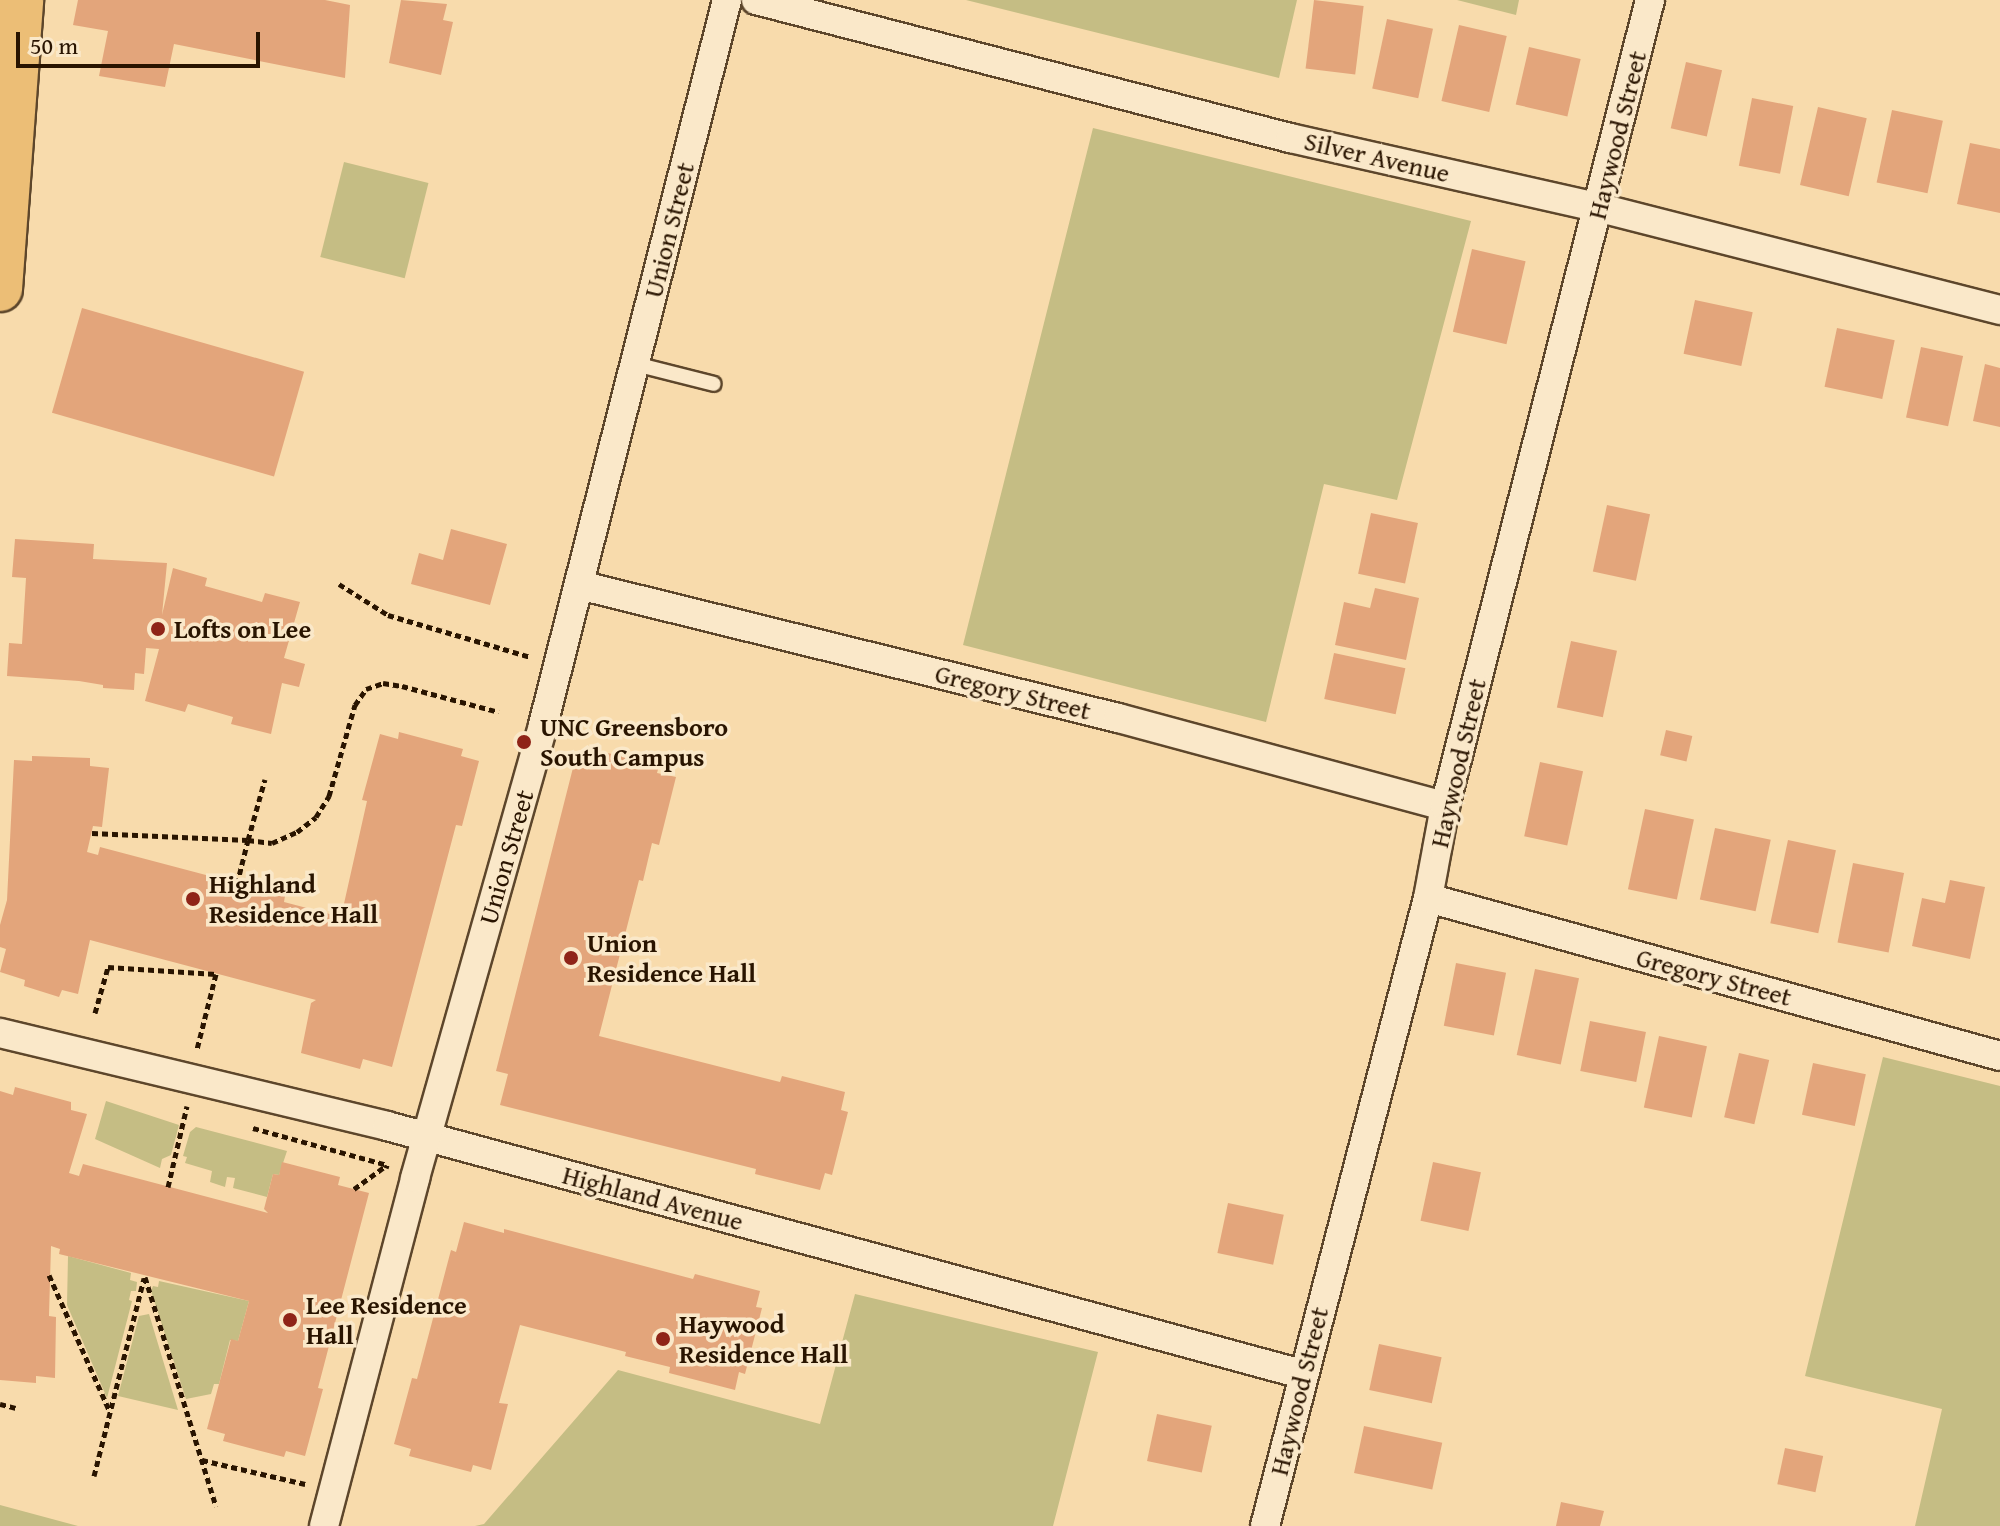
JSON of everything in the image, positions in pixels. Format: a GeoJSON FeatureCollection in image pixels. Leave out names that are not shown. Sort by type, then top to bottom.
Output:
{"type":"FeatureCollection","features":[{"type":"Feature","properties":{"kind":"main road"},"geometry":{"type":"LineString","coordinates":[[0,289],[21,0]]}},
{"type":"Feature","properties":{"kind":"street","name":"Union Street"},"geometry":{"type":"LineString","coordinates":[[324,1526],[427,1137],[558,665],[727,0]]}},
{"type":"Feature","properties":{"kind":"street","name":"Silver Avenue"},"geometry":{"type":"LineString","coordinates":[[756,0],[1290,138],[1600,208],[2000,310]]}},
{"type":"Feature","properties":{"kind":"street","name":"Haywood Street"},"geometry":{"type":"LineString","coordinates":[[1265,1526],[1428,898],[1445,806],[1600,208],[1650,0]]}},
{"type":"Feature","properties":{"kind":"street","name":"Gregory Street"},"geometry":{"type":"LineString","coordinates":[[579,585],[1118,718],[1445,806]]}},
{"type":"Feature","properties":{"kind":"street","name":"Gregory Street"},"geometry":{"type":"LineString","coordinates":[[1428,898],[2000,1056]]}},
{"type":"Feature","properties":{"kind":"street","name":"Highland Avenue"},"geometry":{"type":"LineString","coordinates":[[0,1033],[427,1137],[1302,1374]]}},
{"type":"Feature","properties":{"kind":"lane"},"geometry":{"type":"LineString","coordinates":[[635,364],[714,384]]}},
{"type":"Feature","properties":{"kind":"path"},"geometry":{"type":"LineString","coordinates":[[339,584],[388,615],[558,665]]}},
{"type":"Feature","properties":{"kind":"path"},"geometry":{"type":"LineString","coordinates":[[92,833],[272,843],[297,832],[316,817],[329,796],[355,705],[366,689],[383,683],[402,686],[499,712]]}},
{"type":"Feature","properties":{"kind":"path"},"geometry":{"type":"LineString","coordinates":[[237,884],[265,779]]}},
{"type":"Feature","properties":{"kind":"path"},"geometry":{"type":"LineString","coordinates":[[95,1013],[108,967],[216,974],[188,1081]]}},
{"type":"Feature","properties":{"kind":"path"},"geometry":{"type":"LineString","coordinates":[[168,1187],[184,1119]]}},
{"type":"Feature","properties":{"kind":"path"},"geometry":{"type":"LineString","coordinates":[[354,1189],[395,1156]]}},
{"type":"Feature","properties":{"kind":"path"},"geometry":{"type":"LineString","coordinates":[[49,1275],[110,1412]]}},
{"type":"Feature","properties":{"kind":"path"},"geometry":{"type":"LineString","coordinates":[[94,1476],[145,1277],[216,1506]]}},
{"type":"Feature","properties":{"kind":"path"},"geometry":{"type":"LineString","coordinates":[[0,1404],[16,1408]]}},
{"type":"Feature","properties":{"kind":"path"},"geometry":{"type":"LineString","coordinates":[[202,1460],[304,1485]]}},
{"type":"Feature","properties":{"kind":"shaded area"},"geometry":{"type":"Polygon","coordinates":[[[966,0],[1297,0],[1279,78],[966,0]]]}},
{"type":"Feature","properties":{"kind":"shaded area"},"geometry":{"type":"Polygon","coordinates":[[[1457,0],[1519,0],[1516,15],[1457,0]]]}},
{"type":"Feature","properties":{"kind":"shaded area"},"geometry":{"type":"Polygon","coordinates":[[[1093,128],[1471,221],[1397,500],[1324,484],[1266,722],[963,645],[1093,128]]]}},
{"type":"Feature","properties":{"kind":"shaded area"},"geometry":{"type":"Polygon","coordinates":[[[344,162],[428,183],[405,278],[320,257],[344,162]]]}},
{"type":"Feature","properties":{"kind":"shaded area"},"geometry":{"type":"Polygon","coordinates":[[[1883,1057],[2000,1086],[2000,1526],[1915,1526],[1942,1409],[1805,1376],[1883,1057]]]}},
{"type":"Feature","properties":{"kind":"shaded area"},"geometry":{"type":"Polygon","coordinates":[[[106,1101],[179,1125],[171,1155],[162,1159],[160,1168],[95,1139],[106,1101]]]}},
{"type":"Feature","properties":{"kind":"shaded area"},"geometry":{"type":"Polygon","coordinates":[[[196,1127],[287,1151],[279,1175],[273,1174],[267,1197],[233,1188],[235,1178],[227,1177],[225,1187],[210,1182],[212,1171],[185,1163],[187,1157],[183,1156],[190,1132],[196,1127]]]}},
{"type":"Feature","properties":{"kind":"shaded area"},"geometry":{"type":"Polygon","coordinates":[[[68,1256],[131,1273],[130,1280],[137,1282],[136,1291],[131,1291],[129,1300],[132,1301],[107,1398],[67,1305],[68,1256]]]}},
{"type":"Feature","properties":{"kind":"shaded area"},"geometry":{"type":"Polygon","coordinates":[[[159,1281],[249,1301],[238,1341],[230,1340],[219,1384],[214,1384],[211,1394],[186,1399],[151,1291],[153,1286],[158,1287],[159,1281]]]}},
{"type":"Feature","properties":{"kind":"shaded area"},"geometry":{"type":"Polygon","coordinates":[[[855,1294],[1098,1352],[1053,1526],[475,1526],[484,1524],[618,1370],[820,1424],[855,1294]]]}},
{"type":"Feature","properties":{"kind":"shaded area"},"geometry":{"type":"Polygon","coordinates":[[[149,1314],[178,1410],[118,1396],[139,1316],[149,1314]]]}},
{"type":"Feature","properties":{"kind":"shaded area"},"geometry":{"type":"Polygon","coordinates":[[[0,1505],[78,1526],[0,1526],[0,1505]]]}},
{"type":"Feature","properties":{"kind":"building"},"geometry":{"type":"Polygon","coordinates":[[[78,0],[325,0],[350,5],[345,78],[174,44],[165,87],[99,76],[108,31],[73,25],[78,0]]]}},
{"type":"Feature","properties":{"kind":"building"},"geometry":{"type":"Polygon","coordinates":[[[401,0],[447,4],[443,20],[453,22],[441,75],[389,63],[401,0]]]}},
{"type":"Feature","properties":{"kind":"building"},"geometry":{"type":"Polygon","coordinates":[[[1314,0],[1364,6],[1355,75],[1306,68],[1314,0]]]}},
{"type":"Feature","properties":{"kind":"building"},"geometry":{"type":"Polygon","coordinates":[[[1387,19],[1433,29],[1418,98],[1372,88],[1387,19]]]}},
{"type":"Feature","properties":{"kind":"building"},"geometry":{"type":"Polygon","coordinates":[[[1459,25],[1507,36],[1489,112],[1441,101],[1459,25]]]}},
{"type":"Feature","properties":{"kind":"building"},"geometry":{"type":"Polygon","coordinates":[[[1529,47],[1581,59],[1567,116],[1516,104],[1529,47]]]}},
{"type":"Feature","properties":{"kind":"building"},"geometry":{"type":"Polygon","coordinates":[[[1686,62],[1722,70],[1707,137],[1671,128],[1686,62]]]}},
{"type":"Feature","properties":{"kind":"building"},"geometry":{"type":"Polygon","coordinates":[[[1752,98],[1793,106],[1780,174],[1739,166],[1752,98]]]}},
{"type":"Feature","properties":{"kind":"building"},"geometry":{"type":"Polygon","coordinates":[[[1818,107],[1867,118],[1849,196],[1800,185],[1818,107]]]}},
{"type":"Feature","properties":{"kind":"building"},"geometry":{"type":"Polygon","coordinates":[[[1892,110],[1943,121],[1927,193],[1877,182],[1892,110]]]}},
{"type":"Feature","properties":{"kind":"building"},"geometry":{"type":"Polygon","coordinates":[[[1970,143],[2000,149],[2000,213],[1957,204],[1970,143]]]}},
{"type":"Feature","properties":{"kind":"building"},"geometry":{"type":"Polygon","coordinates":[[[1472,249],[1526,261],[1506,344],[1453,332],[1472,249]]]}},
{"type":"Feature","properties":{"kind":"building"},"geometry":{"type":"Polygon","coordinates":[[[1695,300],[1753,312],[1741,366],[1684,354],[1695,300]]]}},
{"type":"Feature","properties":{"kind":"building"},"geometry":{"type":"Polygon","coordinates":[[[82,308],[304,372],[274,476],[52,413],[82,308]]]}},
{"type":"Feature","properties":{"kind":"building"},"geometry":{"type":"Polygon","coordinates":[[[1837,328],[1895,340],[1882,399],[1825,387],[1837,328]]]}},
{"type":"Feature","properties":{"kind":"building"},"geometry":{"type":"Polygon","coordinates":[[[1921,347],[1963,356],[1948,426],[1906,417],[1921,347]]]}},
{"type":"Feature","properties":{"kind":"building"},"geometry":{"type":"Polygon","coordinates":[[[1985,364],[2000,368],[2000,427],[1973,421],[1985,364]]]}},
{"type":"Feature","properties":{"kind":"building"},"geometry":{"type":"Polygon","coordinates":[[[1607,505],[1650,514],[1636,581],[1593,572],[1607,505]]]}},
{"type":"Feature","properties":{"kind":"building"},"geometry":{"type":"Polygon","coordinates":[[[1371,513],[1418,523],[1405,584],[1358,574],[1371,513]]]}},
{"type":"Feature","properties":{"kind":"building"},"geometry":{"type":"Polygon","coordinates":[[[451,529],[507,544],[490,605],[411,584],[419,553],[443,560],[451,529]]]}},
{"type":"Feature","properties":{"kind":"building","name":"Lofts on Lee"},"geometry":{"type":"Polygon","coordinates":[[[15,539],[94,544],[93,559],[167,563],[162,615],[173,568],[207,578],[205,586],[262,602],[265,593],[300,602],[284,658],[305,664],[299,687],[282,683],[271,734],[231,724],[233,717],[188,704],[185,712],[145,701],[159,649],[146,648],[144,674],[135,673],[134,690],[103,688],[103,685],[79,681],[7,676],[9,643],[22,644],[26,578],[12,577],[15,539]]]}},
{"type":"Feature","properties":{"kind":"building"},"geometry":{"type":"Polygon","coordinates":[[[1375,588],[1419,598],[1406,660],[1335,645],[1344,602],[1370,608],[1375,588]]]}},
{"type":"Feature","properties":{"kind":"building"},"geometry":{"type":"Polygon","coordinates":[[[1571,641],[1617,651],[1603,717],[1557,708],[1571,641]]]}},
{"type":"Feature","properties":{"kind":"building"},"geometry":{"type":"Polygon","coordinates":[[[1334,653],[1405,668],[1396,714],[1324,699],[1334,653]]]}},
{"type":"Feature","properties":{"kind":"building"},"geometry":{"type":"Polygon","coordinates":[[[1666,730],[1692,736],[1686,761],[1660,755],[1666,730]]]}},
{"type":"Feature","properties":{"kind":"building","name":"Highland Residence Hall"},"geometry":{"type":"Polygon","coordinates":[[[399,732],[463,749],[461,756],[479,761],[462,826],[456,825],[392,1067],[363,1059],[360,1069],[301,1053],[311,1003],[316,1000],[90,940],[78,994],[62,990],[59,997],[24,986],[25,980],[0,972],[6,949],[0,947],[0,925],[7,900],[14,760],[32,761],[32,756],[90,758],[90,766],[109,768],[102,827],[93,826],[87,852],[98,855],[100,847],[285,896],[284,902],[341,917],[367,801],[362,800],[380,734],[398,739],[399,732]]]}},
{"type":"Feature","properties":{"kind":"building","name":"Union Residence Hall"},"geometry":{"type":"Polygon","coordinates":[[[596,750],[659,766],[657,773],[676,777],[659,845],[652,843],[643,881],[639,880],[599,1036],[780,1082],[782,1076],[845,1092],[841,1110],[848,1112],[832,1175],[825,1173],[820,1190],[755,1174],[756,1169],[500,1105],[508,1074],[496,1071],[577,752],[594,757],[596,750]]]}},
{"type":"Feature","properties":{"kind":"building"},"geometry":{"type":"Polygon","coordinates":[[[1540,762],[1583,771],[1567,845],[1524,836],[1540,762]]]}},
{"type":"Feature","properties":{"kind":"building"},"geometry":{"type":"Polygon","coordinates":[[[1645,809],[1694,819],[1677,900],[1628,889],[1645,809]]]}},
{"type":"Feature","properties":{"kind":"building"},"geometry":{"type":"Polygon","coordinates":[[[1715,828],[1771,840],[1756,911],[1700,899],[1715,828]]]}},
{"type":"Feature","properties":{"kind":"building"},"geometry":{"type":"Polygon","coordinates":[[[1788,840],[1836,850],[1818,933],[1770,923],[1788,840]]]}},
{"type":"Feature","properties":{"kind":"building"},"geometry":{"type":"Polygon","coordinates":[[[1853,863],[1904,873],[1889,952],[1838,943],[1853,863]]]}},
{"type":"Feature","properties":{"kind":"building"},"geometry":{"type":"Polygon","coordinates":[[[1950,880],[1985,887],[1970,959],[1912,946],[1922,898],[1945,903],[1950,880]]]}},
{"type":"Feature","properties":{"kind":"building"},"geometry":{"type":"Polygon","coordinates":[[[1456,963],[1506,973],[1494,1036],[1444,1026],[1456,963]]]}},
{"type":"Feature","properties":{"kind":"building"},"geometry":{"type":"Polygon","coordinates":[[[1535,969],[1579,978],[1561,1064],[1517,1055],[1535,969]]]}},
{"type":"Feature","properties":{"kind":"building"},"geometry":{"type":"Polygon","coordinates":[[[1590,1021],[1646,1032],[1636,1082],[1580,1071],[1590,1021]]]}},
{"type":"Feature","properties":{"kind":"building"},"geometry":{"type":"Polygon","coordinates":[[[1659,1036],[1707,1046],[1692,1118],[1644,1107],[1659,1036]]]}},
{"type":"Feature","properties":{"kind":"building"},"geometry":{"type":"Polygon","coordinates":[[[1739,1053],[1769,1060],[1754,1124],[1724,1117],[1739,1053]]]}},
{"type":"Feature","properties":{"kind":"building"},"geometry":{"type":"Polygon","coordinates":[[[1813,1063],[1866,1074],[1855,1126],[1802,1115],[1813,1063]]]}},
{"type":"Feature","properties":{"kind":"building","name":"Lee Residence Hall"},"geometry":{"type":"Polygon","coordinates":[[[15,1087],[71,1102],[71,1110],[87,1114],[69,1173],[79,1176],[83,1164],[268,1213],[264,1209],[273,1174],[279,1175],[282,1162],[340,1177],[338,1185],[369,1193],[318,1388],[323,1389],[305,1456],[286,1451],[284,1457],[223,1441],[225,1434],[207,1429],[231,1339],[238,1341],[249,1301],[59,1254],[60,1249],[51,1246],[49,1316],[56,1317],[55,1378],[36,1376],[36,1383],[0,1380],[0,1091],[13,1095],[15,1087]]]}},
{"type":"Feature","properties":{"kind":"building"},"geometry":{"type":"Polygon","coordinates":[[[1433,1162],[1481,1172],[1468,1231],[1421,1221],[1433,1162]]]}},
{"type":"Feature","properties":{"kind":"building"},"geometry":{"type":"Polygon","coordinates":[[[1228,1203],[1284,1215],[1273,1265],[1217,1253],[1228,1203]]]}},
{"type":"Feature","properties":{"kind":"building","name":"Haywood Residence Hall"},"geometry":{"type":"Polygon","coordinates":[[[464,1222],[504,1233],[504,1229],[693,1279],[695,1274],[760,1291],[756,1307],[762,1308],[745,1374],[739,1372],[735,1390],[669,1373],[670,1367],[625,1356],[626,1352],[520,1325],[499,1403],[508,1404],[491,1470],[473,1465],[471,1472],[409,1456],[411,1449],[394,1444],[412,1378],[417,1379],[451,1250],[456,1252],[464,1222]]]}},
{"type":"Feature","properties":{"kind":"building"},"geometry":{"type":"Polygon","coordinates":[[[1379,1344],[1442,1357],[1432,1403],[1369,1390],[1379,1344]]]}},
{"type":"Feature","properties":{"kind":"building"},"geometry":{"type":"Polygon","coordinates":[[[1157,1414],[1212,1426],[1202,1473],[1147,1461],[1157,1414]]]}},
{"type":"Feature","properties":{"kind":"building"},"geometry":{"type":"Polygon","coordinates":[[[1364,1426],[1442,1443],[1432,1490],[1354,1473],[1364,1426]]]}},
{"type":"Feature","properties":{"kind":"building"},"geometry":{"type":"Polygon","coordinates":[[[1785,1448],[1823,1456],[1815,1492],[1777,1484],[1785,1448]]]}},
{"type":"Feature","properties":{"kind":"building"},"geometry":{"type":"Polygon","coordinates":[[[1561,1502],[1604,1511],[1600,1526],[1556,1526],[1561,1502]]]}},
{"type":"Feature","properties":{"kind":"place","name":"Lofts on Lee"},"geometry":{"type":"Point","coordinates":[158,629]}},
{"type":"Feature","properties":{"kind":"place","name":"UNC Greensboro South Campus"},"geometry":{"type":"Point","coordinates":[524,742]}},
{"type":"Feature","properties":{"kind":"place","name":"Highland Residence Hall"},"geometry":{"type":"Point","coordinates":[193,899]}},
{"type":"Feature","properties":{"kind":"place","name":"Union Residence Hall"},"geometry":{"type":"Point","coordinates":[571,958]}},
{"type":"Feature","properties":{"kind":"place","name":"Lee Residence Hall"},"geometry":{"type":"Point","coordinates":[290,1320]}},
{"type":"Feature","properties":{"kind":"place","name":"Haywood Residence Hall"},"geometry":{"type":"Point","coordinates":[663,1339]}}]}
